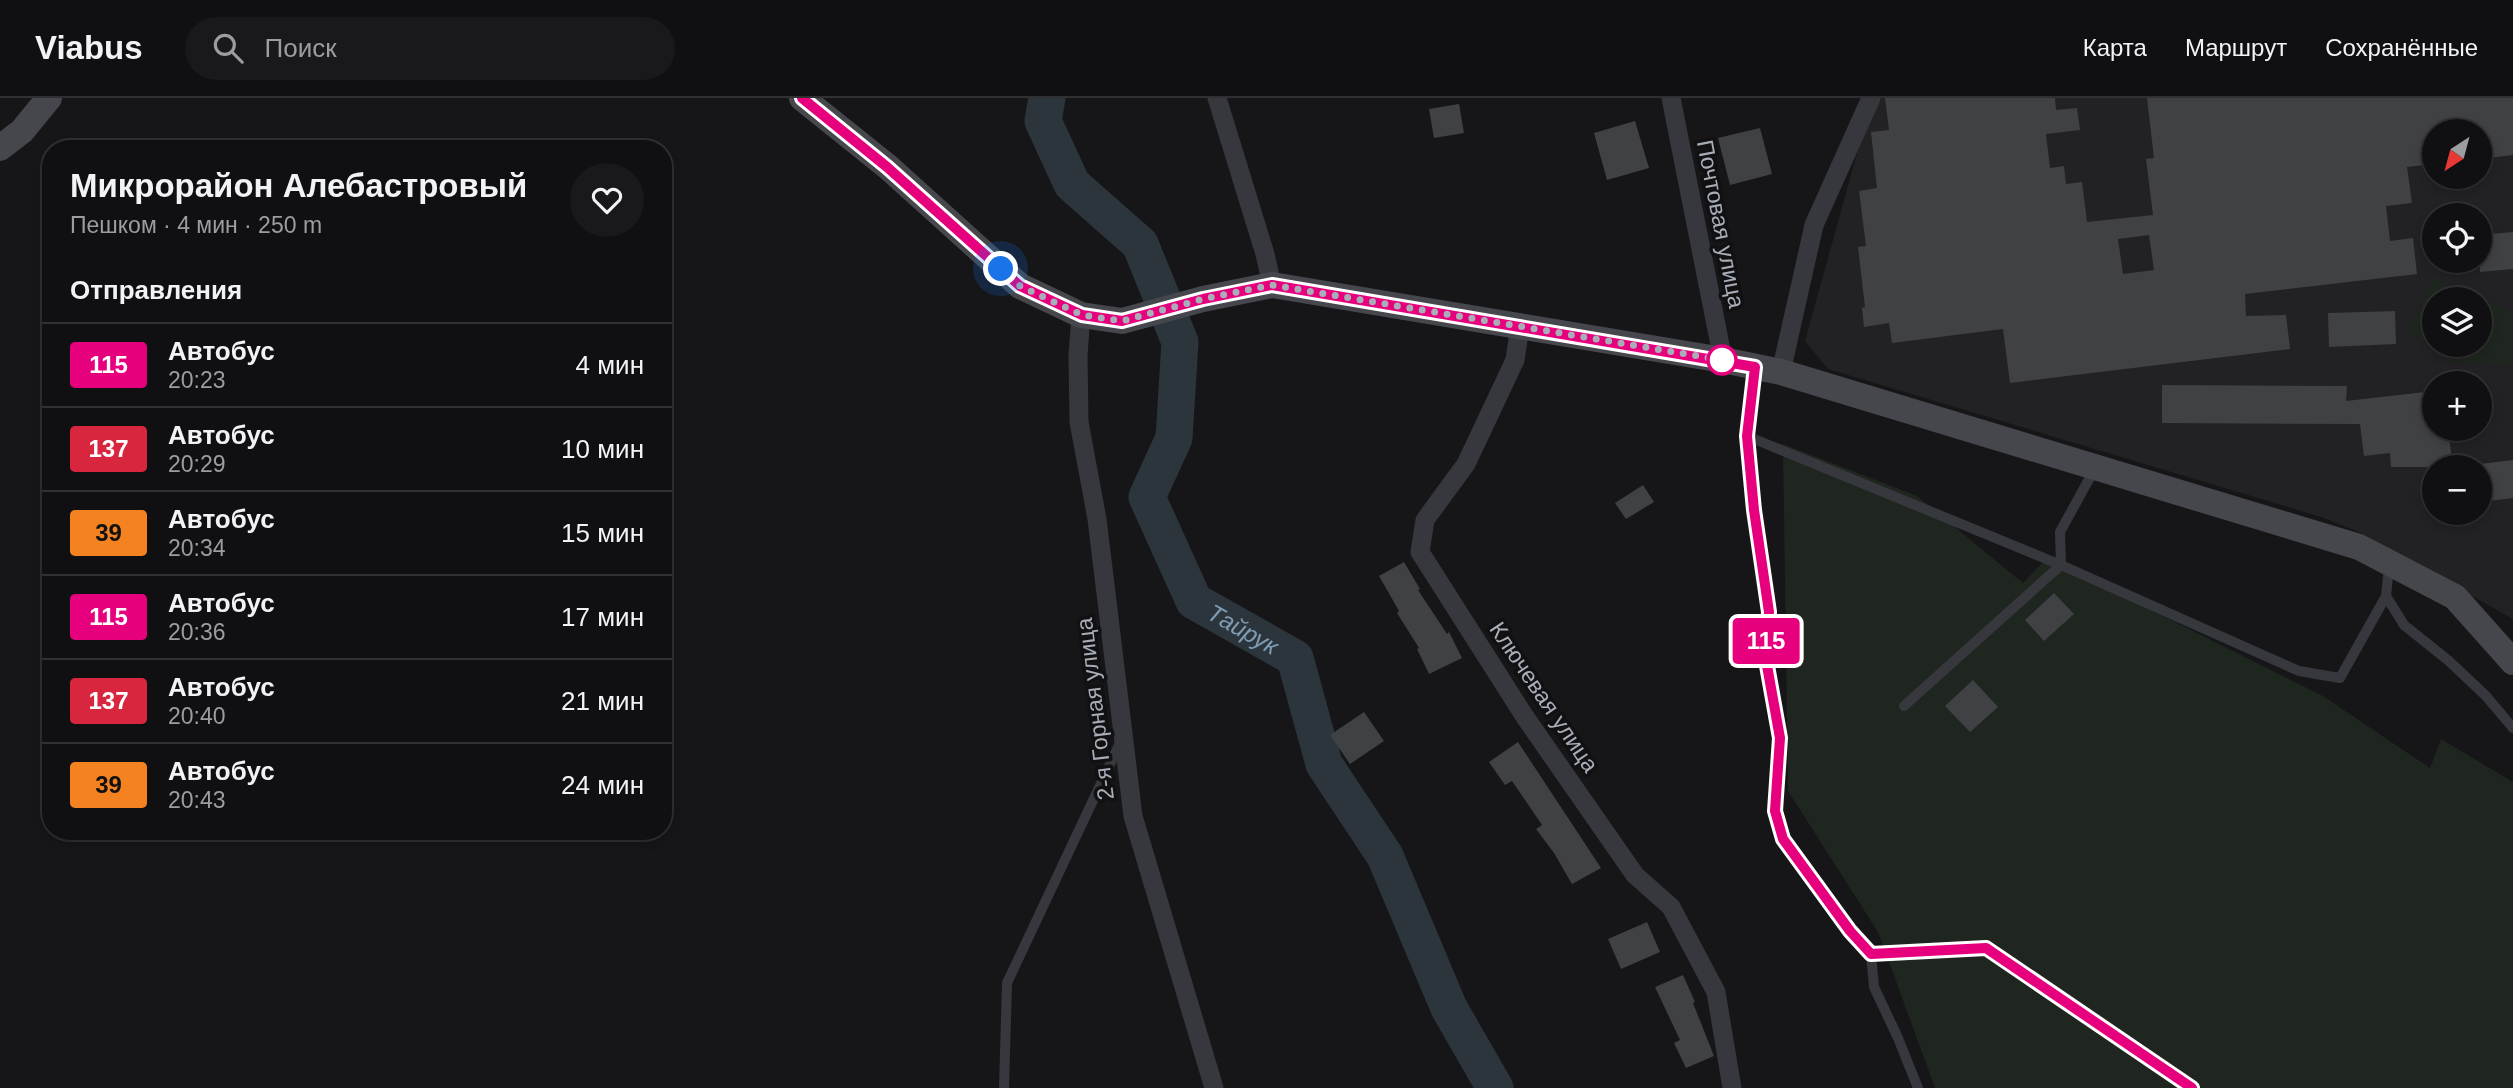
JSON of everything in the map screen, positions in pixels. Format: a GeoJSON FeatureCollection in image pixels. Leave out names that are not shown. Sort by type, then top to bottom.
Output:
{"type":"FeatureCollection","features":[{"type":"Feature","properties":{"kind":"street"},"geometry":{"type":"LineString","coordinates":[[0,148],[22,131],[49,98]]}},
{"type":"Feature","properties":{"kind":"street"},"geometry":{"type":"LineString","coordinates":[[802,98],[887,167],[1020,286],[1082,315],[1122,321],[1203,299],[1272,285],[1781,372],[2359,547],[2455,597],[2513,662]]}},
{"type":"Feature","properties":{"kind":"street"},"geometry":{"type":"LineString","coordinates":[[1217,98],[1272,285]]}},
{"type":"Feature","properties":{"kind":"street","name":"Почтовая улица"},"geometry":{"type":"LineString","coordinates":[[1671,98],[1723,360]]}},
{"type":"Feature","properties":{"kind":"street"},"geometry":{"type":"LineString","coordinates":[[1781,372],[1814,225],[1871,98]]}},
{"type":"Feature","properties":{"kind":"street","name":"2-я Горная улица"},"geometry":{"type":"LineString","coordinates":[[1082,315],[1078,355],[1079,422],[1097,519],[1133,816],[1214,1088]]}},
{"type":"Feature","properties":{"kind":"street","name":"Ключевая улица"},"geometry":{"type":"LineString","coordinates":[[1520,326],[1515,360],[1466,464],[1425,520],[1420,552],[1525,717],[1635,875],[1671,907],[1716,992],[1732,1088]]}},
{"type":"Feature","properties":{"kind":"lane"},"geometry":{"type":"LineString","coordinates":[[1755,367],[1747,436],[1754,510],[1769,612],[1766,660],[1780,738],[1775,811],[1783,839],[1850,931],[1871,954],[1874,987],[1918,1088]]}},
{"type":"Feature","properties":{"kind":"lane"},"geometry":{"type":"LineString","coordinates":[[1747,436],[2061,565],[2298,671],[2340,677],[2386,596],[2390,563]]}},
{"type":"Feature","properties":{"kind":"lane"},"geometry":{"type":"LineString","coordinates":[[1904,706],[2061,565],[2060,532],[2095,467]]}},
{"type":"Feature","properties":{"kind":"lane"},"geometry":{"type":"LineString","coordinates":[[2386,596],[2404,625],[2449,661],[2486,696],[2513,728]]}},
{"type":"Feature","properties":{"kind":"lane"},"geometry":{"type":"LineString","coordinates":[[1004,1088],[1007,983],[1124,737]]}},
{"type":"Feature","properties":{"kind":"lane"},"geometry":{"type":"LineString","coordinates":[[1871,954],[1986,948],[2192,1088]]}},
{"type":"Feature","properties":{"kind":"shaded area"},"geometry":{"type":"Polygon","coordinates":[[[1877,98],[2513,98],[2513,619],[2359,532],[2321,517],[1828,369],[1805,341],[1866,121],[1877,98]]]}},
{"type":"Feature","properties":{"kind":"shaded area"},"geometry":{"type":"Polygon","coordinates":[[[2433,279],[2452,287],[2429,287],[2433,279]]]}},
{"type":"Feature","properties":{"kind":"shaded area"},"geometry":{"type":"Polygon","coordinates":[[[2422,303],[2422,340],[2409,332],[2422,303]]]}},
{"type":"Feature","properties":{"kind":"shaded area"},"geometry":{"type":"Polygon","coordinates":[[[2492,304],[2513,313],[2513,365],[2458,363],[2449,357],[2492,357],[2492,304]]]}},
{"type":"Feature","properties":{"kind":"shaded area"},"geometry":{"type":"Polygon","coordinates":[[[1783,444],[1917,496],[2023,583],[2047,558],[2323,696],[2430,768],[2441,739],[2513,782],[2513,1088],[1935,1088],[1878,932],[1788,791],[1783,444]]]}},
{"type":"Feature","properties":{"kind":"building"},"geometry":{"type":"Polygon","coordinates":[[[1885,98],[2055,98],[2056,110],[2077,108],[2080,130],[2046,134],[2050,168],[2064,166],[2066,184],[2082,182],[2087,222],[2153,215],[2146,159],[2154,158],[2147,98],[2513,98],[2513,155],[2492,158],[2492,119],[2422,119],[2422,165],[2407,167],[2412,203],[2386,206],[2390,241],[2413,238],[2417,274],[2245,294],[2246,316],[2286,315],[2290,349],[2010,383],[2003,329],[1892,343],[1889,323],[1864,327],[1862,308],[1865,307],[1858,247],[1866,246],[1859,191],[1877,188],[1871,132],[1889,130],[1885,98]],[[2149,235],[2118,239],[2123,274],[2154,270],[2149,235]]]}},
{"type":"Feature","properties":{"kind":"building"},"geometry":{"type":"Polygon","coordinates":[[[1459,104],[1464,133],[1434,138],[1429,109],[1459,104]]]}},
{"type":"Feature","properties":{"kind":"building"},"geometry":{"type":"Polygon","coordinates":[[[1635,121],[1649,168],[1607,180],[1594,133],[1635,121]]]}},
{"type":"Feature","properties":{"kind":"building"},"geometry":{"type":"Polygon","coordinates":[[[1760,128],[1772,174],[1730,185],[1718,138],[1760,128]]]}},
{"type":"Feature","properties":{"kind":"building"},"geometry":{"type":"Polygon","coordinates":[[[2513,232],[2513,269],[2492,271],[2492,234],[2513,232]]]}},
{"type":"Feature","properties":{"kind":"building"},"geometry":{"type":"Polygon","coordinates":[[[2395,311],[2396,344],[2329,347],[2328,313],[2395,311]]]}},
{"type":"Feature","properties":{"kind":"building"},"geometry":{"type":"Polygon","coordinates":[[[2162,385],[2347,386],[2346,401],[2422,392],[2422,441],[2450,441],[2451,455],[2422,455],[2422,467],[2391,467],[2390,453],[2364,456],[2360,424],[2162,423],[2162,385]]]}},
{"type":"Feature","properties":{"kind":"building"},"geometry":{"type":"Polygon","coordinates":[[[2513,460],[2513,498],[2492,501],[2492,463],[2513,460]]]}},
{"type":"Feature","properties":{"kind":"building"},"geometry":{"type":"Polygon","coordinates":[[[1643,485],[1654,502],[1626,519],[1615,503],[1643,485]]]}},
{"type":"Feature","properties":{"kind":"building"},"geometry":{"type":"Polygon","coordinates":[[[1404,562],[1420,589],[1418,590],[1447,634],[1449,632],[1462,658],[1429,674],[1417,649],[1419,648],[1397,613],[1399,611],[1379,576],[1404,562]]]}},
{"type":"Feature","properties":{"kind":"building"},"geometry":{"type":"Polygon","coordinates":[[[2054,593],[2074,614],[2044,641],[2025,620],[2054,593]]]}},
{"type":"Feature","properties":{"kind":"building"},"geometry":{"type":"Polygon","coordinates":[[[1973,680],[1998,707],[1970,732],[1945,706],[1973,680]]]}},
{"type":"Feature","properties":{"kind":"building"},"geometry":{"type":"Polygon","coordinates":[[[1364,712],[1384,741],[1350,764],[1330,735],[1364,712]]]}},
{"type":"Feature","properties":{"kind":"building"},"geometry":{"type":"Polygon","coordinates":[[[1518,742],[1601,868],[1572,884],[1536,829],[1542,825],[1512,781],[1505,785],[1489,762],[1518,742]]]}},
{"type":"Feature","properties":{"kind":"building"},"geometry":{"type":"Polygon","coordinates":[[[1647,922],[1660,952],[1621,969],[1608,939],[1647,922]]]}},
{"type":"Feature","properties":{"kind":"building"},"geometry":{"type":"Polygon","coordinates":[[[1683,975],[1714,1056],[1686,1068],[1674,1043],[1680,1040],[1655,987],[1683,975]]]}},
{"type":"Feature","properties":{"kind":"waterway","name":"Тайрук"},"geometry":{"type":"LineString","coordinates":[[1047,98],[1043,121],[1072,184],[1140,244],[1180,342],[1174,438],[1147,497],[1194,601],[1295,658],[1324,764],[1385,856],[1449,1008],[1495,1088]]}},
{"type":"Feature","properties":{"kind":"bus line","name":"115"},"geometry":{"type":"LineString","coordinates":[[802,98],[887,167],[1020,286],[1082,315],[1122,321],[1203,299],[1272,285],[1755,367],[1747,436],[1754,510],[1769,612],[1766,660],[1780,738],[1775,811],[1783,839],[1850,931],[1871,954],[1986,948],[2192,1088]]}},
{"type":"Feature","properties":{"kind":"route"},"geometry":{"type":"LineString","coordinates":[[1001,269],[1020,286],[1082,315],[1122,321],[1203,299],[1272,285],[1722,360]]}}]}
